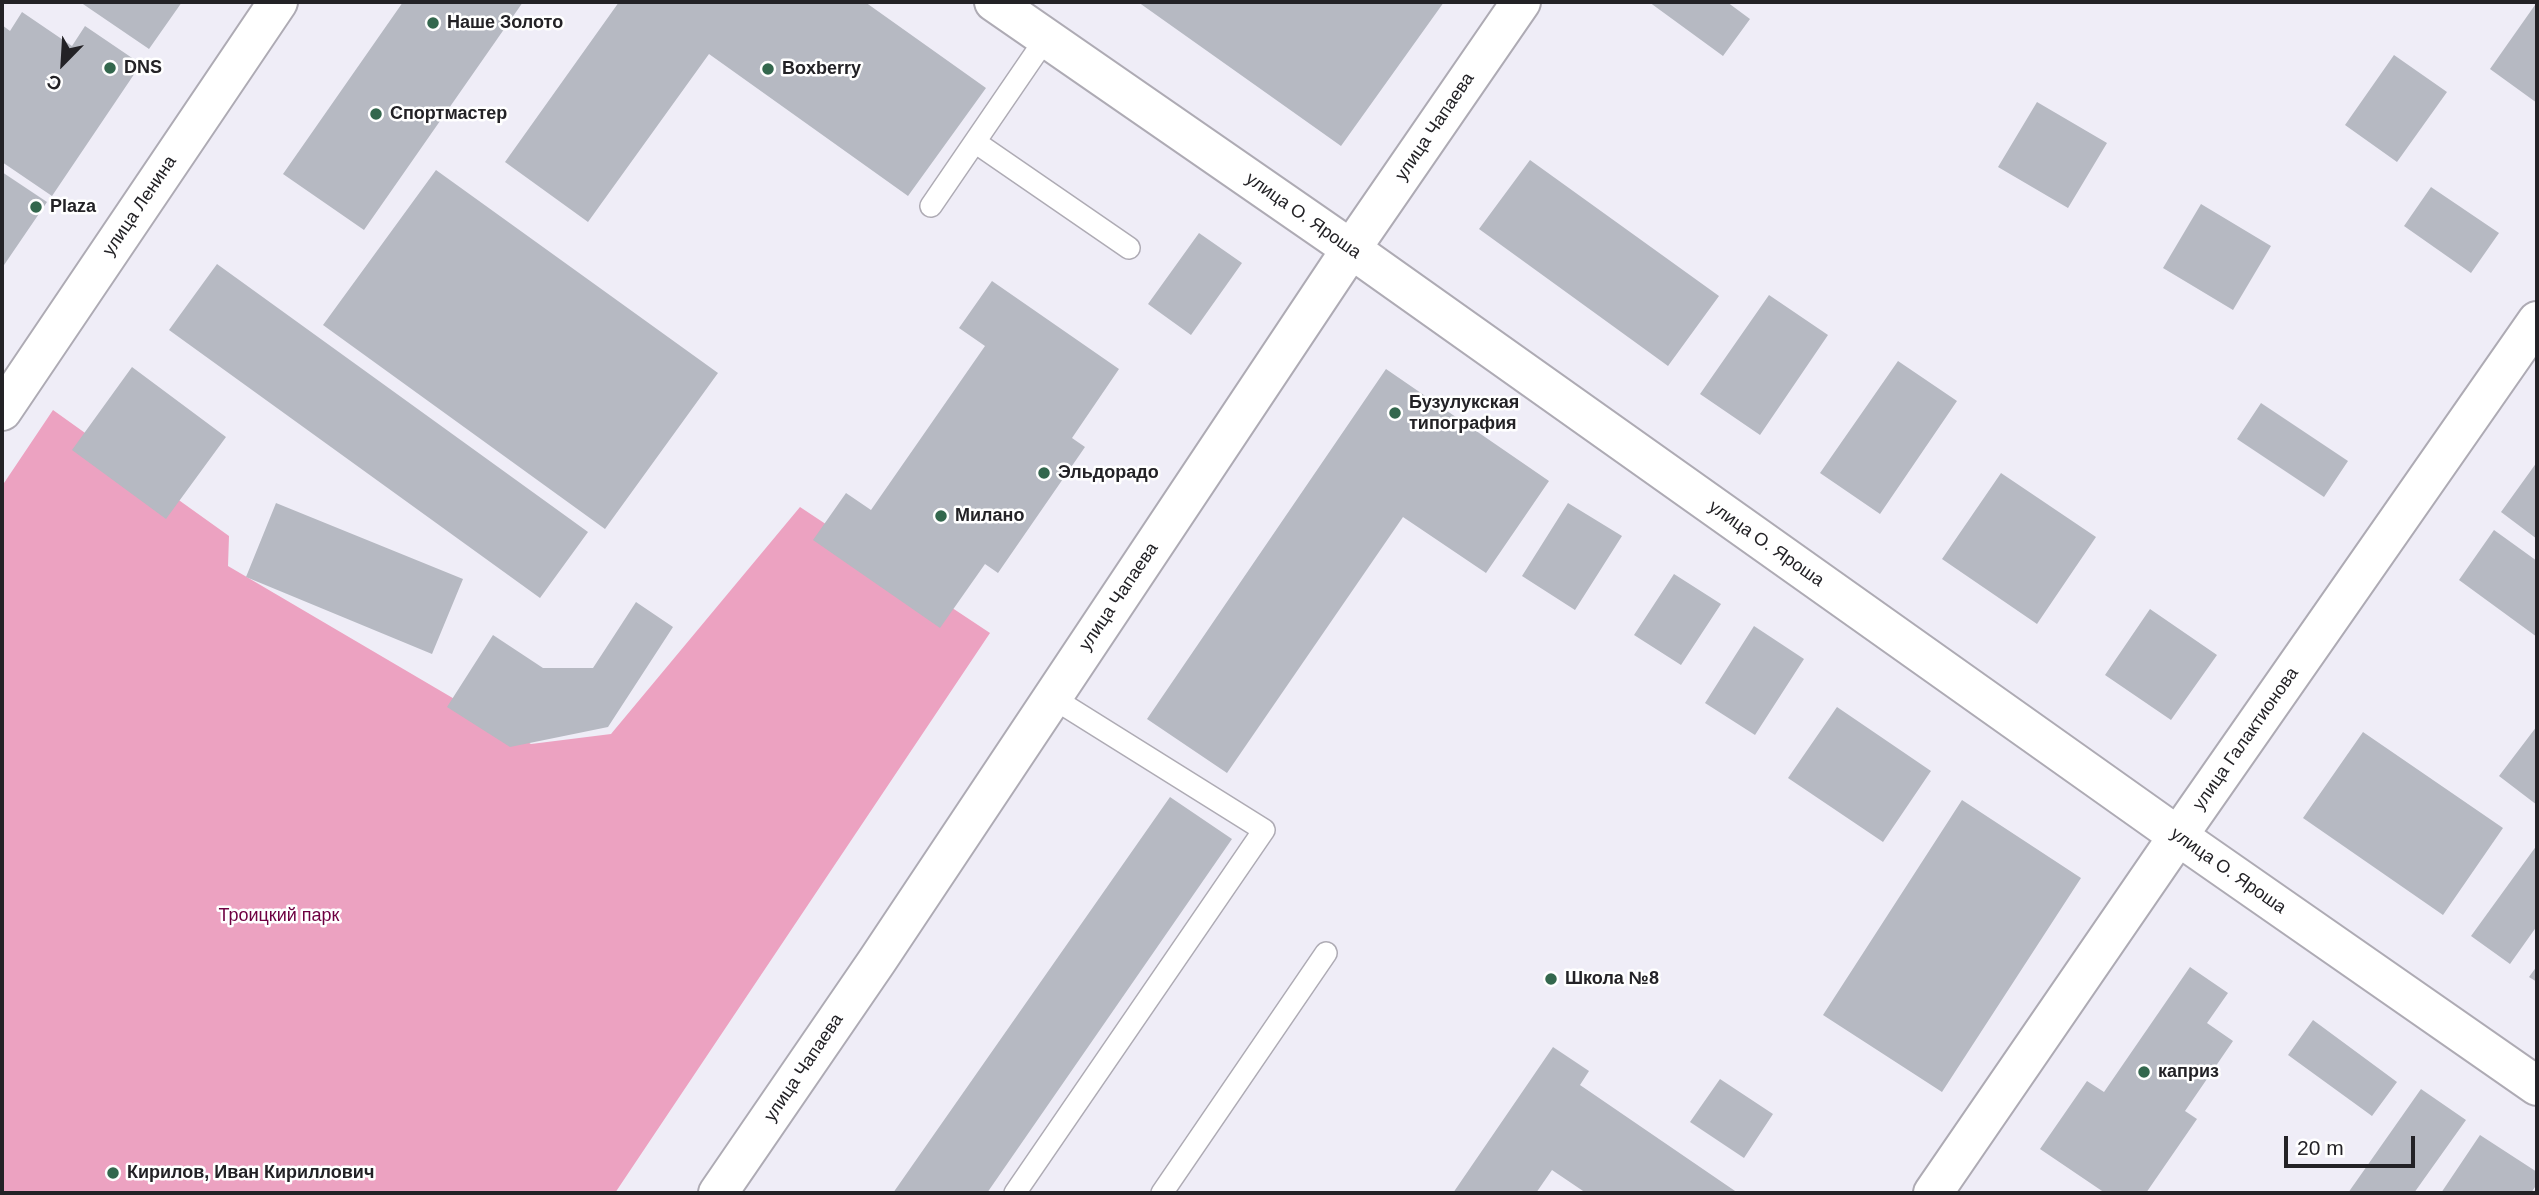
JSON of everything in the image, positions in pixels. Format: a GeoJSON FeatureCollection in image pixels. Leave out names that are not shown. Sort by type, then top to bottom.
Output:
{"type":"FeatureCollection","features":[{"type":"Feature","properties":{"kind":"street","name":"улица Ленина"},"geometry":{"type":"LineString","coordinates":[[2,411],[278,2]]}},
{"type":"Feature","properties":{"kind":"street","name":"улица О. Яроша"},"geometry":{"type":"LineString","coordinates":[[994,2],[1351,249],[2178,836],[2537,1086]]}},
{"type":"Feature","properties":{"kind":"street","name":"улица Чапаева"},"geometry":{"type":"LineString","coordinates":[[718,1193],[877,961],[1351,249],[1521,2]]}},
{"type":"Feature","properties":{"kind":"street","name":"улица Галактионова"},"geometry":{"type":"LineString","coordinates":[[1933,1193],[2537,321]]}},
{"type":"Feature","properties":{"kind":"lane"},"geometry":{"type":"LineString","coordinates":[[931,206],[1046,38]]}},
{"type":"Feature","properties":{"kind":"lane"},"geometry":{"type":"LineString","coordinates":[[975,142],[1129,248]]}},
{"type":"Feature","properties":{"kind":"lane"},"geometry":{"type":"LineString","coordinates":[[1016,1193],[1264,830],[1053,698]]}},
{"type":"Feature","properties":{"kind":"lane"},"geometry":{"type":"LineString","coordinates":[[1162,1193],[1326,953]]}},
{"type":"Feature","properties":{"kind":"green space","name":"Троицкий парк"},"geometry":{"type":"Polygon","coordinates":[[[53,410],[229,536],[228,566],[531,744],[611,734],[800,507],[990,633],[615,1193],[2,1193],[2,486],[53,410]]]}},
{"type":"Feature","properties":{"kind":"building"},"geometry":{"type":"Polygon","coordinates":[[[80,2],[182,2],[149,49],[80,2]]]}},
{"type":"Feature","properties":{"kind":"building"},"geometry":{"type":"Polygon","coordinates":[[[403,2],[523,2],[364,230],[283,174],[403,2]]]}},
{"type":"Feature","properties":{"kind":"building"},"geometry":{"type":"Polygon","coordinates":[[[619,2],[865,2],[986,88],[908,196],[709,54],[588,222],[505,162],[619,2]]]}},
{"type":"Feature","properties":{"kind":"building"},"geometry":{"type":"Polygon","coordinates":[[[1138,2],[1444,2],[1341,146],[1138,2]]]}},
{"type":"Feature","properties":{"kind":"building"},"geometry":{"type":"Polygon","coordinates":[[[1649,2],[1727,2],[1750,19],[1723,56],[1649,2]]]}},
{"type":"Feature","properties":{"kind":"building"},"geometry":{"type":"Polygon","coordinates":[[[2535,5],[2537,7],[2537,103],[2490,69],[2535,5]]]}},
{"type":"Feature","properties":{"kind":"building"},"geometry":{"type":"Polygon","coordinates":[[[22,12],[72,46],[85,26],[141,64],[52,196],[2,162],[2,25],[10,31],[22,12]]]}},
{"type":"Feature","properties":{"kind":"building"},"geometry":{"type":"Polygon","coordinates":[[[2394,55],[2447,92],[2397,162],[2345,125],[2394,55]]]}},
{"type":"Feature","properties":{"kind":"building"},"geometry":{"type":"Polygon","coordinates":[[[2037,102],[2107,143],[2068,208],[1998,167],[2037,102]]]}},
{"type":"Feature","properties":{"kind":"building"},"geometry":{"type":"Polygon","coordinates":[[[1530,160],[1719,296],[1668,366],[1479,229],[1530,160]]]}},
{"type":"Feature","properties":{"kind":"building"},"geometry":{"type":"Polygon","coordinates":[[[436,170],[718,373],[605,529],[323,325],[436,170]]]}},
{"type":"Feature","properties":{"kind":"building"},"geometry":{"type":"Polygon","coordinates":[[[2,172],[47,202],[2,268],[2,172]]]}},
{"type":"Feature","properties":{"kind":"building"},"geometry":{"type":"Polygon","coordinates":[[[2431,187],[2499,233],[2471,273],[2404,226],[2431,187]]]}},
{"type":"Feature","properties":{"kind":"building"},"geometry":{"type":"Polygon","coordinates":[[[2201,204],[2271,246],[2233,310],[2163,268],[2201,204]]]}},
{"type":"Feature","properties":{"kind":"building"},"geometry":{"type":"Polygon","coordinates":[[[1199,233],[1242,263],[1191,335],[1148,304],[1199,233]]]}},
{"type":"Feature","properties":{"kind":"building"},"geometry":{"type":"Polygon","coordinates":[[[217,264],[588,532],[540,598],[169,330],[217,264]]]}},
{"type":"Feature","properties":{"kind":"building"},"geometry":{"type":"Polygon","coordinates":[[[992,281],[1119,369],[1072,438],[1085,447],[998,573],[985,564],[940,628],[813,540],[846,493],[871,510],[985,346],[959,328],[992,281]]]}},
{"type":"Feature","properties":{"kind":"building"},"geometry":{"type":"Polygon","coordinates":[[[1769,295],[1828,335],[1760,435],[1700,394],[1769,295]]]}},
{"type":"Feature","properties":{"kind":"building"},"geometry":{"type":"Polygon","coordinates":[[[1898,361],[1957,401],[1880,514],[1820,473],[1898,361]]]}},
{"type":"Feature","properties":{"kind":"building"},"geometry":{"type":"Polygon","coordinates":[[[132,367],[226,437],[166,519],[72,450],[132,367]]]}},
{"type":"Feature","properties":{"kind":"building"},"geometry":{"type":"Polygon","coordinates":[[[1386,369],[1549,481],[1486,573],[1403,517],[1227,773],[1147,719],[1386,369]]]}},
{"type":"Feature","properties":{"kind":"building"},"geometry":{"type":"Polygon","coordinates":[[[2261,403],[2348,461],[2324,497],[2237,439],[2261,403]]]}},
{"type":"Feature","properties":{"kind":"building"},"geometry":{"type":"Polygon","coordinates":[[[2537,462],[2537,539],[2501,512],[2537,462]]]}},
{"type":"Feature","properties":{"kind":"building"},"geometry":{"type":"Polygon","coordinates":[[[2001,473],[2096,537],[2037,624],[1942,559],[2001,473]]]}},
{"type":"Feature","properties":{"kind":"building"},"geometry":{"type":"Polygon","coordinates":[[[276,503],[463,579],[432,654],[246,577],[276,503]]]}},
{"type":"Feature","properties":{"kind":"building"},"geometry":{"type":"Polygon","coordinates":[[[1568,503],[1622,536],[1575,610],[1522,576],[1568,503]]]}},
{"type":"Feature","properties":{"kind":"building"},"geometry":{"type":"Polygon","coordinates":[[[2494,530],[2537,561],[2537,637],[2459,580],[2494,530]]]}},
{"type":"Feature","properties":{"kind":"building"},"geometry":{"type":"Polygon","coordinates":[[[1674,574],[1721,604],[1681,665],[1634,635],[1674,574]]]}},
{"type":"Feature","properties":{"kind":"building"},"geometry":{"type":"Polygon","coordinates":[[[636,602],[673,627],[608,727],[510,747],[447,707],[493,635],[543,668],[593,668],[636,602]]]}},
{"type":"Feature","properties":{"kind":"building"},"geometry":{"type":"Polygon","coordinates":[[[2150,609],[2217,655],[2171,720],[2105,675],[2150,609]]]}},
{"type":"Feature","properties":{"kind":"building"},"geometry":{"type":"Polygon","coordinates":[[[1754,626],[1804,659],[1755,735],[1705,703],[1754,626]]]}},
{"type":"Feature","properties":{"kind":"building"},"geometry":{"type":"Polygon","coordinates":[[[1837,707],[1931,771],[1883,842],[1788,778],[1837,707]]]}},
{"type":"Feature","properties":{"kind":"building"},"geometry":{"type":"Polygon","coordinates":[[[2537,726],[2537,805],[2499,776],[2537,726]]]}},
{"type":"Feature","properties":{"kind":"building"},"geometry":{"type":"Polygon","coordinates":[[[2363,732],[2503,828],[2443,915],[2303,818],[2363,732]]]}},
{"type":"Feature","properties":{"kind":"building"},"geometry":{"type":"Polygon","coordinates":[[[1170,797],[1232,839],[987,1193],[893,1193],[1170,797]]]}},
{"type":"Feature","properties":{"kind":"building"},"geometry":{"type":"Polygon","coordinates":[[[1962,800],[2081,878],[1942,1092],[1823,1015],[1962,800]]]}},
{"type":"Feature","properties":{"kind":"building"},"geometry":{"type":"Polygon","coordinates":[[[2537,845],[2537,926],[2510,964],[2471,936],[2537,845]]]}},
{"type":"Feature","properties":{"kind":"building"},"geometry":{"type":"Polygon","coordinates":[[[2537,966],[2537,982],[2529,977],[2537,966]]]}},
{"type":"Feature","properties":{"kind":"building"},"geometry":{"type":"Polygon","coordinates":[[[2190,967],[2228,993],[2207,1023],[2233,1041],[2185,1111],[2197,1119],[2146,1193],[2105,1193],[2040,1149],[2087,1081],[2104,1092],[2190,967]]]}},
{"type":"Feature","properties":{"kind":"building"},"geometry":{"type":"Polygon","coordinates":[[[2313,1020],[2397,1082],[2372,1116],[2288,1055],[2313,1020]]]}},
{"type":"Feature","properties":{"kind":"building"},"geometry":{"type":"Polygon","coordinates":[[[1553,1047],[1589,1071],[1580,1085],[1738,1193],[1586,1193],[1552,1170],[1536,1193],[1453,1193],[1553,1047]]]}},
{"type":"Feature","properties":{"kind":"building"},"geometry":{"type":"Polygon","coordinates":[[[1720,1079],[1773,1114],[1744,1158],[1690,1122],[1720,1079]]]}},
{"type":"Feature","properties":{"kind":"building"},"geometry":{"type":"Polygon","coordinates":[[[2421,1089],[2466,1120],[2414,1193],[2348,1193],[2421,1089]]]}},
{"type":"Feature","properties":{"kind":"building"},"geometry":{"type":"Polygon","coordinates":[[[2480,1135],[2537,1172],[2537,1184],[2531,1193],[2441,1193],[2480,1135]]]}},
{"type":"Feature","properties":{"kind":"place","name":"Наше Золото"},"geometry":{"type":"Point","coordinates":[433,23]}},
{"type":"Feature","properties":{"kind":"place","name":"DNS"},"geometry":{"type":"Point","coordinates":[110,68]}},
{"type":"Feature","properties":{"kind":"place","name":"Boxberry"},"geometry":{"type":"Point","coordinates":[768,69]}},
{"type":"Feature","properties":{"kind":"place","name":"Спортмастер"},"geometry":{"type":"Point","coordinates":[376,114]}},
{"type":"Feature","properties":{"kind":"place","name":"Plaza"},"geometry":{"type":"Point","coordinates":[36,207]}},
{"type":"Feature","properties":{"kind":"place","name":"Бузулукская типография"},"geometry":{"type":"Point","coordinates":[1395,413]}},
{"type":"Feature","properties":{"kind":"place","name":"Эльдорадо"},"geometry":{"type":"Point","coordinates":[1044,473]}},
{"type":"Feature","properties":{"kind":"place","name":"Милано"},"geometry":{"type":"Point","coordinates":[941,516]}},
{"type":"Feature","properties":{"kind":"place","name":"Школа №8"},"geometry":{"type":"Point","coordinates":[1551,979]}},
{"type":"Feature","properties":{"kind":"place","name":"каприз"},"geometry":{"type":"Point","coordinates":[2144,1072]}},
{"type":"Feature","properties":{"kind":"place","name":"Кирилов, Иван Кириллович"},"geometry":{"type":"Point","coordinates":[113,1173]}}]}
